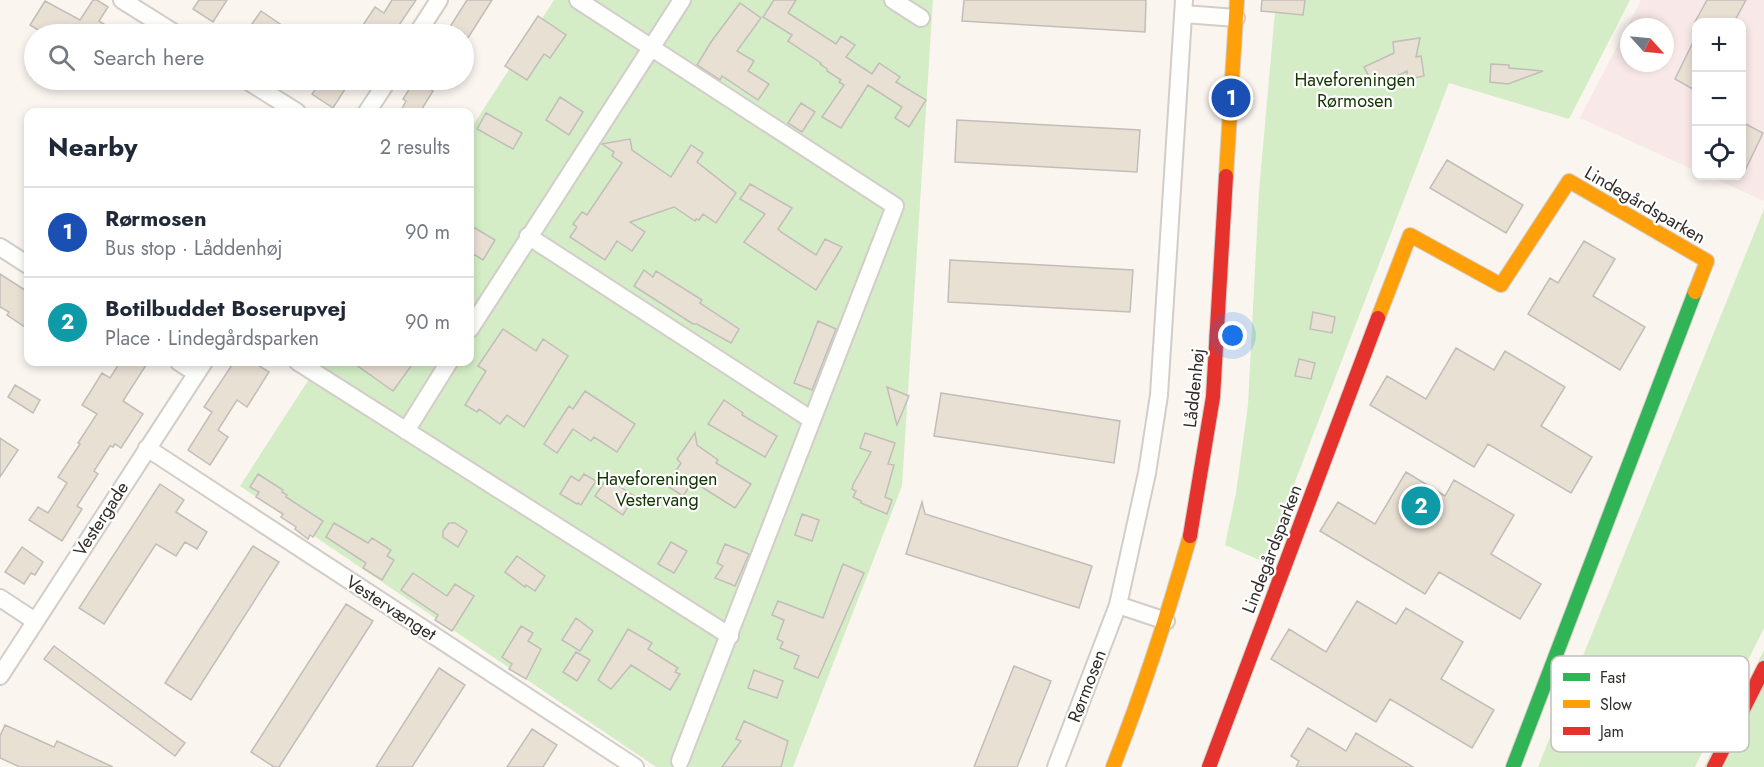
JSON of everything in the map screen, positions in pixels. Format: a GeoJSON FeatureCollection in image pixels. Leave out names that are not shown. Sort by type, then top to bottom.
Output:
{"type":"FeatureCollection","features":[{"type":"Feature","properties":{"kind":"street"},"geometry":{"type":"LineString","coordinates":[[122,0],[160,24]]}},
{"type":"Feature","properties":{"kind":"street"},"geometry":{"type":"LineString","coordinates":[[423,24],[439,0]]}},
{"type":"Feature","properties":{"kind":"street"},"geometry":{"type":"LineString","coordinates":[[578,0],[895,206],[680,760]]}},
{"type":"Feature","properties":{"kind":"street"},"geometry":{"type":"LineString","coordinates":[[474,323],[682,0]]}},
{"type":"Feature","properties":{"kind":"street"},"geometry":{"type":"LineString","coordinates":[[893,0],[921,18]]}},
{"type":"Feature","properties":{"kind":"street","name":"Låddenhøj"},"geometry":{"type":"LineString","coordinates":[[1113,767],[1166,621],[1193,524],[1214,397],[1237,0]]}},
{"type":"Feature","properties":{"kind":"street","name":"Rørmosen"},"geometry":{"type":"LineString","coordinates":[[1056,767],[1118,605],[1147,473],[1159,395],[1184,7],[1236,18]]}},
{"type":"Feature","properties":{"kind":"street"},"geometry":{"type":"LineString","coordinates":[[262,90],[291,108]]}},
{"type":"Feature","properties":{"kind":"street"},"geometry":{"type":"LineString","coordinates":[[370,108],[381,90]]}},
{"type":"Feature","properties":{"kind":"street","name":"Lindegårdsparken"},"geometry":{"type":"LineString","coordinates":[[1209,767],[1410,235],[1501,285],[1569,181],[1707,261],[1556,656]]}},
{"type":"Feature","properties":{"kind":"street"},"geometry":{"type":"LineString","coordinates":[[528,236],[812,420]]}},
{"type":"Feature","properties":{"kind":"street"},"geometry":{"type":"LineString","coordinates":[[0,247],[24,262]]}},
{"type":"Feature","properties":{"kind":"street"},"geometry":{"type":"LineString","coordinates":[[304,366],[730,636]]}},
{"type":"Feature","properties":{"kind":"street"},"geometry":{"type":"LineString","coordinates":[[406,431],[447,366]]}},
{"type":"Feature","properties":{"kind":"street","name":"Vestergade"},"geometry":{"type":"LineString","coordinates":[[0,676],[200,367]]}},
{"type":"Feature","properties":{"kind":"street","name":"Vestervænget"},"geometry":{"type":"LineString","coordinates":[[147,448],[635,767]]}},
{"type":"Feature","properties":{"kind":"street"},"geometry":{"type":"LineString","coordinates":[[0,598],[35,621]]}},
{"type":"Feature","properties":{"kind":"street"},"geometry":{"type":"LineString","coordinates":[[1118,605],[1166,621]]}},
{"type":"Feature","properties":{"kind":"street"},"geometry":{"type":"LineString","coordinates":[[1749,698],[1764,668]]}},
{"type":"Feature","properties":{"kind":"street","name":"Lindegårdsparken"},"geometry":{"type":"LineString","coordinates":[[1514,767],[1551,670]]}},
{"type":"Feature","properties":{"kind":"street"},"geometry":{"type":"LineString","coordinates":[[1714,767],[1722,752]]}},
{"type":"Feature","properties":{"kind":"shaded area"},"geometry":{"type":"Polygon","coordinates":[[[1641,0],[1764,0],[1764,201],[1717,180],[1746,180],[1746,18],[1692,18],[1692,169],[1580,118],[1620,41],[1620,72],[1674,72],[1674,18],[1632,18],[1641,0]]]}},
{"type":"Feature","properties":{"kind":"green space","name":"Haveforeningen Vestervang"},"geometry":{"type":"Polygon","coordinates":[[[554,0],[933,0],[902,486],[793,767],[656,767],[240,486],[317,366],[474,366],[474,124],[554,0]]]}},
{"type":"Feature","properties":{"kind":"green space","name":"Haveforeningen Rørmosen"},"geometry":{"type":"Polygon","coordinates":[[[1276,0],[1630,0],[1569,119],[1449,83],[1264,562],[1225,545],[1236,493],[1248,405],[1259,191],[1276,0]]]}},
{"type":"Feature","properties":{"kind":"green space"},"geometry":{"type":"Polygon","coordinates":[[[1764,209],[1764,628],[1749,658],[1749,656],[1583,656],[1764,209]]]}},
{"type":"Feature","properties":{"kind":"green space"},"geometry":{"type":"Polygon","coordinates":[[[1764,650],[1764,767],[1704,767],[1712,752],[1749,752],[1749,679],[1764,650]]]}},
{"type":"Feature","properties":{"kind":"green space"},"geometry":{"type":"Polygon","coordinates":[[[1551,735],[1551,752],[1702,752],[1695,767],[1538,767],[1551,735]]]}},
{"type":"Feature","properties":{"kind":"building"},"geometry":{"type":"Polygon","coordinates":[[[93,0],[108,7],[99,21],[104,24],[31,24],[45,1],[80,20],[93,0]]]}},
{"type":"Feature","properties":{"kind":"building"},"geometry":{"type":"Polygon","coordinates":[[[199,0],[227,0],[213,22],[193,9],[199,0]]]}},
{"type":"Feature","properties":{"kind":"building"},"geometry":{"type":"Polygon","coordinates":[[[392,0],[416,0],[400,24],[364,24],[375,7],[384,13],[392,0]]]}},
{"type":"Feature","properties":{"kind":"building"},"geometry":{"type":"Polygon","coordinates":[[[467,0],[492,0],[474,28],[474,24],[452,24],[467,0]]]}},
{"type":"Feature","properties":{"kind":"building"},"geometry":{"type":"Polygon","coordinates":[[[774,0],[796,0],[788,13],[836,44],[841,36],[855,45],[846,57],[872,74],[879,63],[900,77],[896,82],[926,100],[909,127],[895,118],[902,107],[868,85],[841,128],[822,117],[844,85],[821,63],[788,41],[792,35],[763,17],[774,0]]]}},
{"type":"Feature","properties":{"kind":"building"},"geometry":{"type":"Polygon","coordinates":[[[964,0],[1146,0],[1145,32],[962,21],[964,0]]]}},
{"type":"Feature","properties":{"kind":"building"},"geometry":{"type":"Polygon","coordinates":[[[1262,0],[1305,0],[1303,15],[1261,11],[1262,0]]]}},
{"type":"Feature","properties":{"kind":"building"},"geometry":{"type":"Polygon","coordinates":[[[1707,0],[1746,0],[1736,18],[1697,18],[1707,0]]]}},
{"type":"Feature","properties":{"kind":"building"},"geometry":{"type":"Polygon","coordinates":[[[740,3],[761,18],[737,51],[754,61],[748,71],[769,84],[758,100],[722,76],[720,80],[697,65],[740,3]]]}},
{"type":"Feature","properties":{"kind":"building"},"geometry":{"type":"Polygon","coordinates":[[[261,11],[280,24],[252,24],[261,11]]]}},
{"type":"Feature","properties":{"kind":"building"},"geometry":{"type":"Polygon","coordinates":[[[538,16],[566,35],[550,58],[544,54],[527,80],[505,66],[538,16]]]}},
{"type":"Feature","properties":{"kind":"building"},"geometry":{"type":"Polygon","coordinates":[[[1420,38],[1416,57],[1421,56],[1424,76],[1408,79],[1407,71],[1378,86],[1376,83],[1373,84],[1364,67],[1394,53],[1393,42],[1420,38]]]}},
{"type":"Feature","properties":{"kind":"building"},"geometry":{"type":"Polygon","coordinates":[[[1692,44],[1692,89],[1675,79],[1692,44]]]}},
{"type":"Feature","properties":{"kind":"building"},"geometry":{"type":"Polygon","coordinates":[[[1491,64],[1543,71],[1508,84],[1490,82],[1491,64]]]}},
{"type":"Feature","properties":{"kind":"building"},"geometry":{"type":"Polygon","coordinates":[[[315,90],[345,90],[333,108],[312,94],[315,90]]]}},
{"type":"Feature","properties":{"kind":"building"},"geometry":{"type":"Polygon","coordinates":[[[409,90],[433,91],[422,108],[402,108],[406,101],[403,99],[409,90]]]}},
{"type":"Feature","properties":{"kind":"building"},"geometry":{"type":"Polygon","coordinates":[[[560,97],[583,112],[569,135],[546,120],[560,97]]]}},
{"type":"Feature","properties":{"kind":"building"},"geometry":{"type":"Polygon","coordinates":[[[801,103],[815,112],[802,132],[788,123],[801,103]]]}},
{"type":"Feature","properties":{"kind":"building"},"geometry":{"type":"Polygon","coordinates":[[[486,113],[522,133],[513,149],[477,129],[486,113]]]}},
{"type":"Feature","properties":{"kind":"building"},"geometry":{"type":"Polygon","coordinates":[[[957,120],[1140,130],[1137,172],[955,162],[957,120]]]}},
{"type":"Feature","properties":{"kind":"building"},"geometry":{"type":"Polygon","coordinates":[[[1746,124],[1763,133],[1746,169],[1746,124]]]}},
{"type":"Feature","properties":{"kind":"building"},"geometry":{"type":"Polygon","coordinates":[[[630,139],[632,150],[671,177],[691,145],[703,153],[697,162],[736,193],[716,223],[703,214],[699,220],[695,221],[674,207],[630,222],[645,232],[632,251],[617,241],[605,260],[570,237],[577,227],[573,224],[582,212],[587,215],[622,163],[612,156],[614,152],[602,144],[630,139]]]}},
{"type":"Feature","properties":{"kind":"building"},"geometry":{"type":"Polygon","coordinates":[[[1447,160],[1523,205],[1506,233],[1430,188],[1447,160]]]}},
{"type":"Feature","properties":{"kind":"building"},"geometry":{"type":"Polygon","coordinates":[[[750,184],[792,208],[778,229],[781,232],[816,255],[825,239],[842,247],[816,290],[744,242],[765,214],[740,199],[750,184]]]}},
{"type":"Feature","properties":{"kind":"building"},"geometry":{"type":"Polygon","coordinates":[[[474,227],[495,240],[483,260],[474,254],[474,227]]]}},
{"type":"Feature","properties":{"kind":"building"},"geometry":{"type":"Polygon","coordinates":[[[1584,241],[1615,259],[1593,296],[1645,327],[1620,370],[1528,314],[1550,278],[1558,283],[1584,241]]]}},
{"type":"Feature","properties":{"kind":"building"},"geometry":{"type":"Polygon","coordinates":[[[950,260],[1133,270],[1130,312],[948,302],[950,260]]]}},
{"type":"Feature","properties":{"kind":"building"},"geometry":{"type":"Polygon","coordinates":[[[644,270],[653,277],[656,271],[702,300],[700,303],[739,329],[731,343],[693,324],[634,286],[644,270]]]}},
{"type":"Feature","properties":{"kind":"building"},"geometry":{"type":"Polygon","coordinates":[[[0,274],[24,289],[24,326],[7,315],[9,312],[0,307],[0,274]]]}},
{"type":"Feature","properties":{"kind":"building"},"geometry":{"type":"Polygon","coordinates":[[[1313,312],[1335,317],[1332,333],[1310,329],[1313,312]]]}},
{"type":"Feature","properties":{"kind":"building"},"geometry":{"type":"Polygon","coordinates":[[[818,321],[836,329],[812,390],[794,383],[818,321]]]}},
{"type":"Feature","properties":{"kind":"building"},"geometry":{"type":"Polygon","coordinates":[[[503,329],[536,351],[543,339],[568,356],[524,427],[507,415],[500,424],[479,409],[477,412],[465,405],[486,371],[478,366],[503,329]]]}},
{"type":"Feature","properties":{"kind":"building"},"geometry":{"type":"Polygon","coordinates":[[[1456,348],[1494,370],[1505,351],[1565,387],[1541,426],[1592,457],[1571,493],[1488,444],[1474,467],[1370,405],[1387,376],[1426,399],[1456,348]]]}},
{"type":"Feature","properties":{"kind":"building"},"geometry":{"type":"Polygon","coordinates":[[[1299,359],[1315,363],[1311,379],[1295,376],[1299,359]]]}},
{"type":"Feature","properties":{"kind":"building"},"geometry":{"type":"Polygon","coordinates":[[[118,366],[145,366],[123,401],[143,414],[121,448],[115,444],[113,447],[110,446],[94,471],[98,474],[77,506],[82,509],[62,541],[29,520],[38,507],[48,513],[67,483],[58,477],[97,414],[82,405],[102,373],[110,378],[118,366]]]}},
{"type":"Feature","properties":{"kind":"building"},"geometry":{"type":"Polygon","coordinates":[[[231,366],[259,366],[269,372],[247,407],[237,400],[218,430],[228,437],[210,465],[188,450],[212,412],[204,407],[231,366]]]}},
{"type":"Feature","properties":{"kind":"building"},"geometry":{"type":"Polygon","coordinates":[[[358,366],[411,366],[393,391],[358,366]]]}},
{"type":"Feature","properties":{"kind":"building"},"geometry":{"type":"Polygon","coordinates":[[[15,385],[40,400],[33,413],[8,397],[15,385]]]}},
{"type":"Feature","properties":{"kind":"building"},"geometry":{"type":"Polygon","coordinates":[[[887,387],[909,396],[897,425],[887,387]]]}},
{"type":"Feature","properties":{"kind":"building"},"geometry":{"type":"Polygon","coordinates":[[[585,391],[635,424],[617,452],[594,437],[591,441],[573,429],[557,453],[544,444],[569,406],[573,409],[585,391]]]}},
{"type":"Feature","properties":{"kind":"building"},"geometry":{"type":"Polygon","coordinates":[[[941,393],[1120,421],[1114,463],[934,436],[941,393]]]}},
{"type":"Feature","properties":{"kind":"building"},"geometry":{"type":"Polygon","coordinates":[[[724,400],[743,413],[742,415],[777,436],[765,457],[708,424],[724,400]]]}},
{"type":"Feature","properties":{"kind":"building"},"geometry":{"type":"Polygon","coordinates":[[[695,433],[697,445],[718,460],[716,463],[751,484],[735,508],[697,484],[693,488],[690,486],[683,496],[669,487],[673,482],[670,480],[681,463],[677,459],[695,433]]]}},
{"type":"Feature","properties":{"kind":"building"},"geometry":{"type":"Polygon","coordinates":[[[865,433],[895,443],[888,464],[894,465],[885,497],[892,500],[887,514],[853,497],[856,491],[852,489],[853,485],[871,452],[860,448],[865,433]]]}},
{"type":"Feature","properties":{"kind":"building"},"geometry":{"type":"Polygon","coordinates":[[[0,438],[18,450],[0,477],[0,438]]]}},
{"type":"Feature","properties":{"kind":"building"},"geometry":{"type":"Polygon","coordinates":[[[1406,472],[1445,496],[1454,480],[1514,515],[1491,554],[1541,584],[1520,619],[1439,572],[1425,594],[1320,531],[1338,502],[1375,524],[1406,472]]]}},
{"type":"Feature","properties":{"kind":"building"},"geometry":{"type":"Polygon","coordinates":[[[258,474],[283,490],[286,497],[323,521],[313,537],[310,535],[308,539],[281,517],[283,514],[256,497],[259,492],[250,487],[258,474]]]}},
{"type":"Feature","properties":{"kind":"building"},"geometry":{"type":"Polygon","coordinates":[[[584,474],[596,481],[581,505],[560,494],[571,476],[579,481],[584,474]]]}},
{"type":"Feature","properties":{"kind":"building"},"geometry":{"type":"Polygon","coordinates":[[[607,478],[634,496],[623,515],[595,496],[607,478]]]}},
{"type":"Feature","properties":{"kind":"building"},"geometry":{"type":"Polygon","coordinates":[[[160,484],[184,500],[176,512],[207,532],[197,549],[185,542],[176,556],[156,544],[104,624],[79,608],[160,484]]]}},
{"type":"Feature","properties":{"kind":"building"},"geometry":{"type":"Polygon","coordinates":[[[922,502],[925,514],[1092,566],[1079,608],[906,554],[922,502]]]}},
{"type":"Feature","properties":{"kind":"building"},"geometry":{"type":"Polygon","coordinates":[[[802,514],[819,520],[812,541],[795,535],[802,514]]]}},
{"type":"Feature","properties":{"kind":"building"},"geometry":{"type":"Polygon","coordinates":[[[334,523],[368,543],[372,538],[391,550],[387,556],[394,560],[382,580],[363,568],[366,563],[326,537],[334,523]]]}},
{"type":"Feature","properties":{"kind":"building"},"geometry":{"type":"Polygon","coordinates":[[[449,523],[455,523],[467,531],[458,547],[443,537],[443,531],[449,523]]]}},
{"type":"Feature","properties":{"kind":"building"},"geometry":{"type":"Polygon","coordinates":[[[671,542],[687,551],[674,573],[658,564],[671,542]]]}},
{"type":"Feature","properties":{"kind":"building"},"geometry":{"type":"Polygon","coordinates":[[[725,544],[749,554],[735,586],[715,578],[723,566],[717,563],[725,544]]]}},
{"type":"Feature","properties":{"kind":"building"},"geometry":{"type":"Polygon","coordinates":[[[253,546],[279,562],[191,700],[165,683],[253,546]]]}},
{"type":"Feature","properties":{"kind":"building"},"geometry":{"type":"Polygon","coordinates":[[[22,547],[43,562],[35,575],[31,573],[24,584],[5,572],[22,547]]]}},
{"type":"Feature","properties":{"kind":"building"},"geometry":{"type":"Polygon","coordinates":[[[517,556],[545,576],[535,591],[526,585],[525,587],[505,572],[517,556]]]}},
{"type":"Feature","properties":{"kind":"building"},"geometry":{"type":"Polygon","coordinates":[[[843,564],[864,573],[818,678],[794,668],[799,656],[780,648],[783,642],[777,639],[784,620],[772,615],[778,601],[823,618],[843,564]]]}},
{"type":"Feature","properties":{"kind":"building"},"geometry":{"type":"Polygon","coordinates":[[[413,573],[447,596],[455,584],[474,596],[452,631],[435,620],[438,615],[401,590],[413,573]]]}},
{"type":"Feature","properties":{"kind":"building"},"geometry":{"type":"Polygon","coordinates":[[[1357,601],[1396,624],[1406,608],[1463,642],[1441,679],[1494,710],[1472,748],[1390,699],[1376,722],[1271,659],[1289,629],[1326,652],[1357,601]]]}},
{"type":"Feature","properties":{"kind":"building"},"geometry":{"type":"Polygon","coordinates":[[[346,604],[373,621],[279,767],[274,767],[251,752],[346,604]]]}},
{"type":"Feature","properties":{"kind":"building"},"geometry":{"type":"Polygon","coordinates":[[[576,618],[593,631],[580,651],[562,640],[576,618]]]}},
{"type":"Feature","properties":{"kind":"building"},"geometry":{"type":"Polygon","coordinates":[[[521,626],[533,633],[528,641],[541,649],[526,679],[509,669],[512,664],[502,657],[521,626]]]}},
{"type":"Feature","properties":{"kind":"building"},"geometry":{"type":"Polygon","coordinates":[[[628,629],[652,643],[648,649],[678,668],[675,672],[680,674],[670,690],[631,665],[611,689],[598,680],[628,629]]]}},
{"type":"Feature","properties":{"kind":"building"},"geometry":{"type":"Polygon","coordinates":[[[54,646],[185,743],[175,756],[44,659],[54,646]]]}},
{"type":"Feature","properties":{"kind":"building"},"geometry":{"type":"Polygon","coordinates":[[[576,652],[590,660],[577,681],[563,672],[576,652]]]}},
{"type":"Feature","properties":{"kind":"building"},"geometry":{"type":"Polygon","coordinates":[[[1014,666],[1051,681],[1017,767],[974,767],[1014,666]]]}},
{"type":"Feature","properties":{"kind":"building"},"geometry":{"type":"Polygon","coordinates":[[[439,668],[465,685],[412,767],[376,767],[439,668]]]}},
{"type":"Feature","properties":{"kind":"building"},"geometry":{"type":"Polygon","coordinates":[[[754,670],[783,681],[777,698],[748,688],[754,670]]]}},
{"type":"Feature","properties":{"kind":"building"},"geometry":{"type":"Polygon","coordinates":[[[744,721],[788,741],[781,767],[722,767],[741,741],[736,739],[744,721]]]}},
{"type":"Feature","properties":{"kind":"building"},"geometry":{"type":"Polygon","coordinates":[[[5,725],[54,747],[57,741],[113,767],[20,767],[0,758],[0,736],[5,725]]]}},
{"type":"Feature","properties":{"kind":"building"},"geometry":{"type":"Polygon","coordinates":[[[1308,728],[1346,751],[1356,733],[1413,767],[1296,767],[1299,761],[1291,756],[1308,728]]]}},
{"type":"Feature","properties":{"kind":"building"},"geometry":{"type":"Polygon","coordinates":[[[532,729],[557,745],[543,767],[507,767],[532,729]]]}},
{"type":"Feature","properties":{"kind":"traffic: fast"},"geometry":{"type":"LineString","coordinates":[[1556,656],[1695,292]]}},
{"type":"Feature","properties":{"kind":"traffic: fast"},"geometry":{"type":"LineString","coordinates":[[1513,767],[1551,668]]}},
{"type":"Feature","properties":{"kind":"traffic: slow"},"geometry":{"type":"LineString","coordinates":[[1226,176],[1237,0]]}},
{"type":"Feature","properties":{"kind":"traffic: slow"},"geometry":{"type":"LineString","coordinates":[[1378,318],[1410,235],[1501,285],[1569,181],[1707,261],[1695,292]]}},
{"type":"Feature","properties":{"kind":"traffic: slow"},"geometry":{"type":"LineString","coordinates":[[1113,767],[1135,710],[1190,536]]}},
{"type":"Feature","properties":{"kind":"traffic: jam"},"geometry":{"type":"LineString","coordinates":[[1190,536],[1213,397],[1226,176]]}},
{"type":"Feature","properties":{"kind":"traffic: jam"},"geometry":{"type":"LineString","coordinates":[[1209,767],[1378,318]]}},
{"type":"Feature","properties":{"kind":"traffic: jam"},"geometry":{"type":"LineString","coordinates":[[1749,698],[1764,668]]}},
{"type":"Feature","properties":{"kind":"traffic: jam"},"geometry":{"type":"LineString","coordinates":[[1714,767],[1722,752]]}},
{"type":"Feature","properties":{"kind":"place","name":"Rørmosen"},"geometry":{"type":"Point","coordinates":[1231,98]}},
{"type":"Feature","properties":{"kind":"place","name":"Botilbuddet Boserupvej"},"geometry":{"type":"Point","coordinates":[1421,506]}}]}
